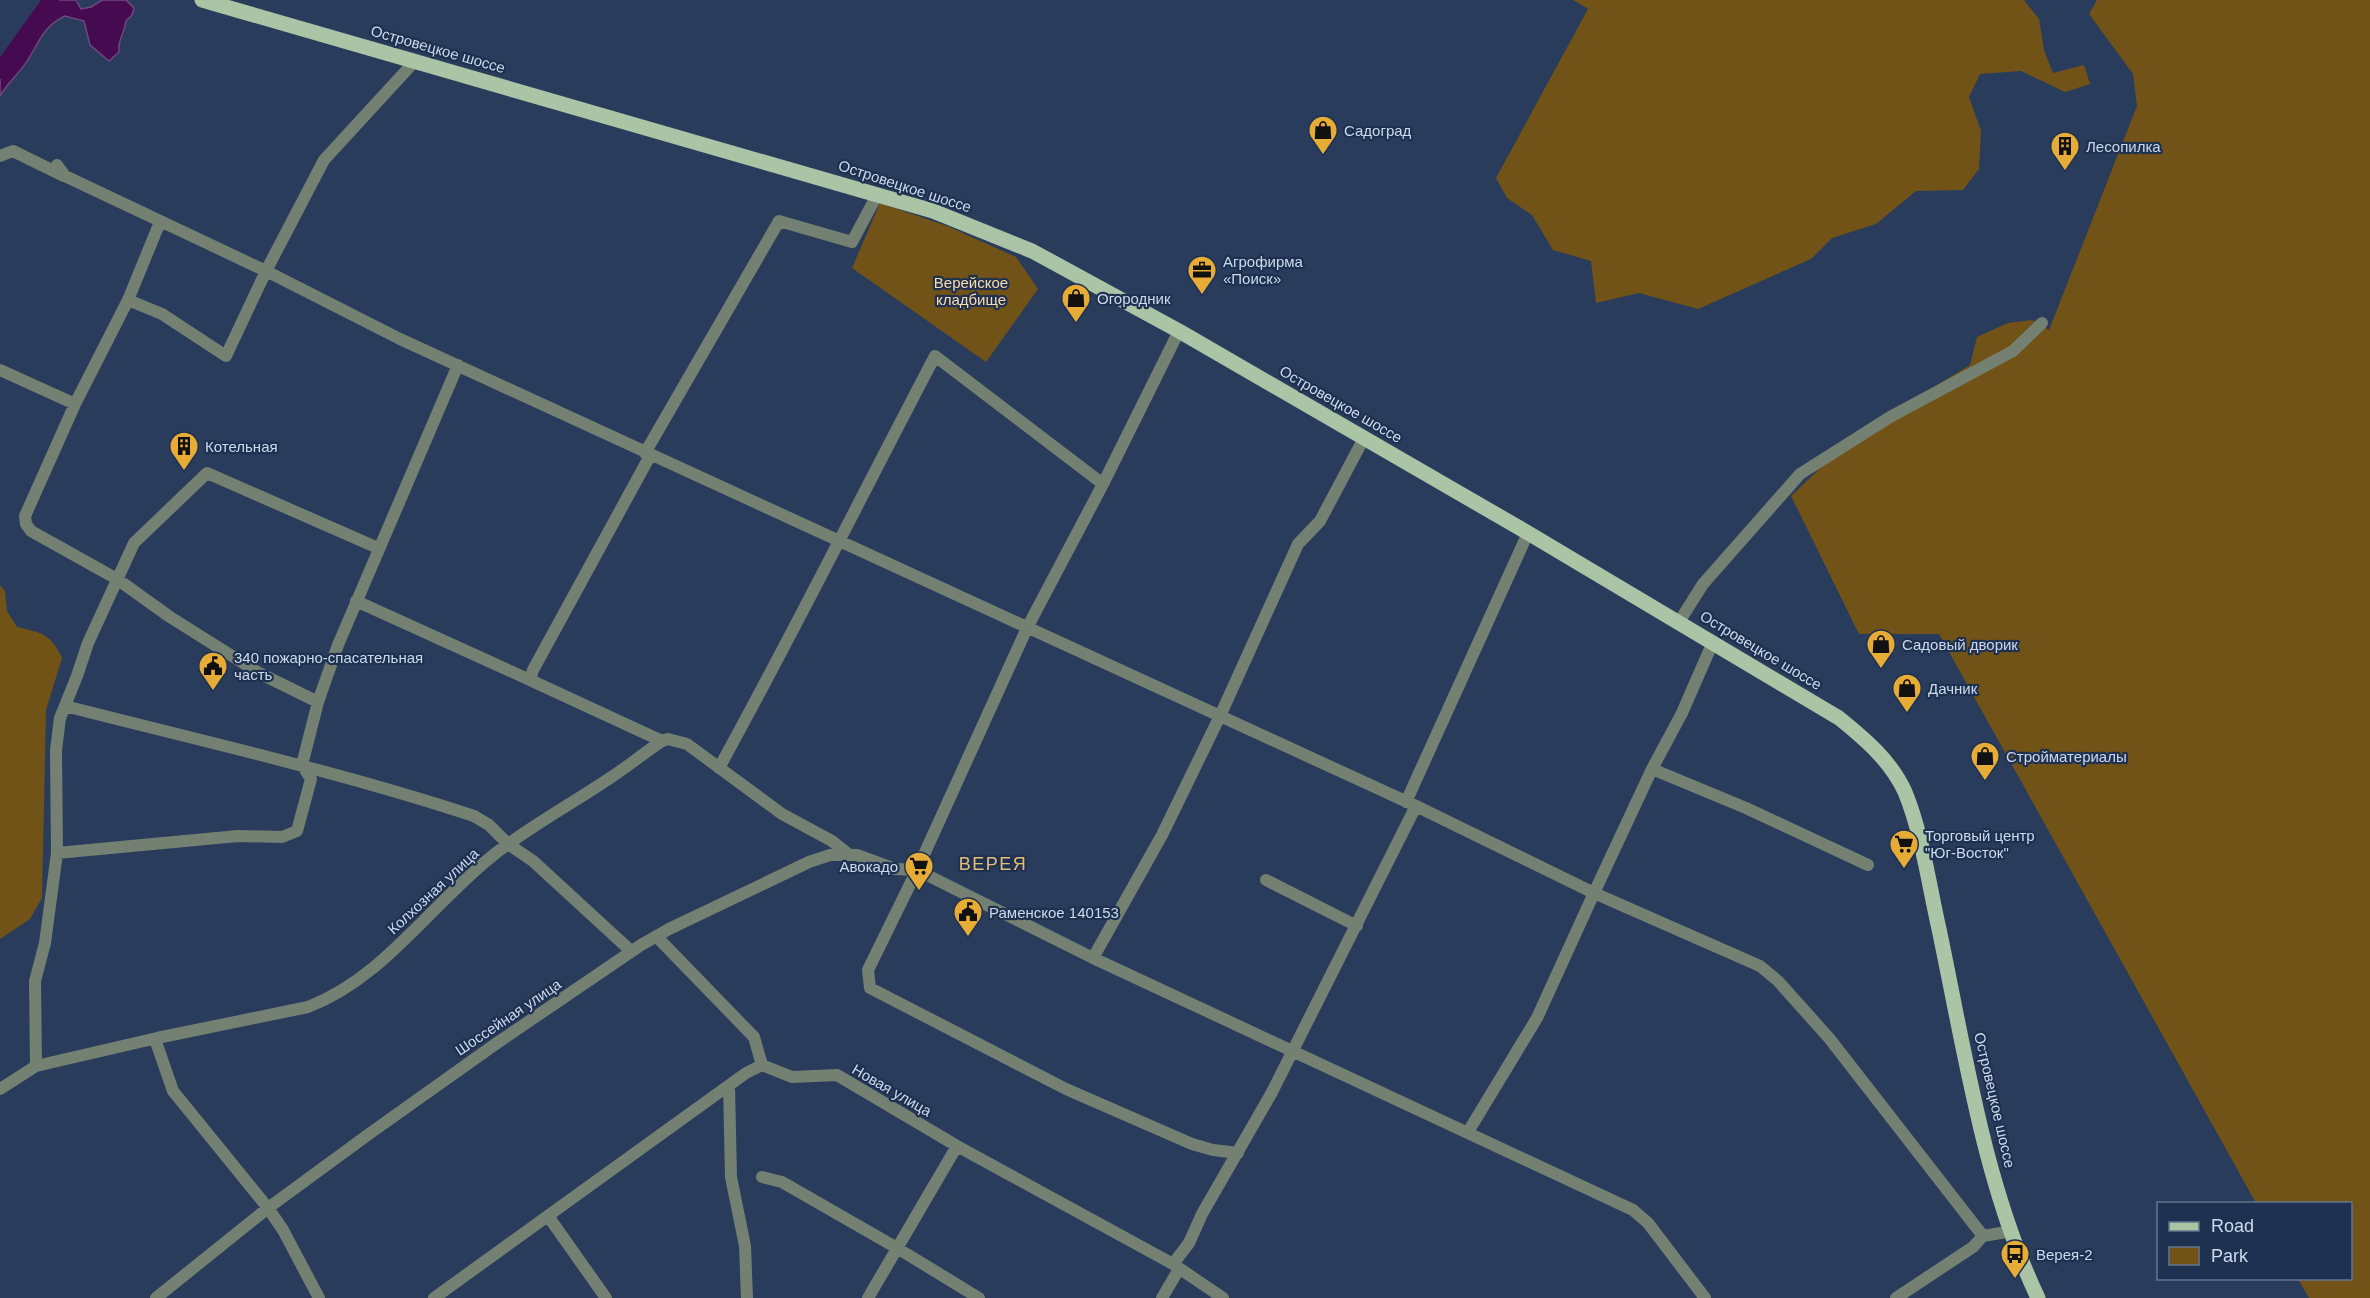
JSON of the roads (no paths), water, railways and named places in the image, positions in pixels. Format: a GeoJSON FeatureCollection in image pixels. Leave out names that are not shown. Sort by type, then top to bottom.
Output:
{"type":"FeatureCollection","features":[{"type":"Feature","properties":{"kind":"main road","name":"Островецкое шоссе"},"geometry":{"type":"LineString","coordinates":[[202,0],[933,211],[1032,251],[1179,331],[1364,438],[1839,718],[1881,755],[1905,792],[1926,868],[1987,1153],[2012,1232],[2038,1298]]}},
{"type":"Feature","properties":{"kind":"street"},"geometry":{"type":"LineString","coordinates":[[128,300],[162,314],[226,356],[266,271],[324,160],[415,61]]}},
{"type":"Feature","properties":{"kind":"street"},"geometry":{"type":"LineString","coordinates":[[0,156],[13,151],[266,271],[400,339],[648,454],[675,463],[734,494],[1411,804],[1594,893],[1760,966],[1778,981],[1829,1038],[1983,1236]]}},
{"type":"Feature","properties":{"kind":"street"},"geometry":{"type":"LineString","coordinates":[[57,165],[65,176]]}},
{"type":"Feature","properties":{"kind":"street"},"geometry":{"type":"LineString","coordinates":[[531,680],[533,670],[648,454],[778,221],[852,243],[878,195]]}},
{"type":"Feature","properties":{"kind":"street"},"geometry":{"type":"LineString","coordinates":[[160,222],[128,300],[75,404],[26,516],[26,524],[31,531],[117,579],[170,617],[259,673],[318,702]]}},
{"type":"Feature","properties":{"kind":"street"},"geometry":{"type":"LineString","coordinates":[[1679,622],[1703,584],[1800,474],[1890,417],[2013,351],[2042,323]]}},
{"type":"Feature","properties":{"kind":"street"},"geometry":{"type":"LineString","coordinates":[[1179,331],[1103,484],[1027,628],[917,870],[868,970],[870,988],[1066,1089],[1192,1144],[1238,1153]]}},
{"type":"Feature","properties":{"kind":"street"},"geometry":{"type":"LineString","coordinates":[[719,768],[790,638],[935,356],[1103,484]]}},
{"type":"Feature","properties":{"kind":"street"},"geometry":{"type":"LineString","coordinates":[[57,853],[238,836],[282,837],[297,831],[311,779],[302,765],[318,702],[378,548],[458,365]]}},
{"type":"Feature","properties":{"kind":"street"},"geometry":{"type":"LineString","coordinates":[[0,370],[75,404]]}},
{"type":"Feature","properties":{"kind":"street"},"geometry":{"type":"LineString","coordinates":[[1093,958],[1162,835],[1220,716],[1298,544],[1320,520],[1364,438]]}},
{"type":"Feature","properties":{"kind":"street"},"geometry":{"type":"LineString","coordinates":[[36,1066],[35,981],[45,943],[57,853],[56,750],[60,718],[88,643],[134,543],[207,473],[378,548]]}},
{"type":"Feature","properties":{"kind":"street"},"geometry":{"type":"LineString","coordinates":[[1162,1298],[1202,1214],[1238,1153],[1357,926],[1403,828],[1411,804],[1528,533]]}},
{"type":"Feature","properties":{"kind":"street"},"geometry":{"type":"LineString","coordinates":[[356,601],[662,741],[668,739],[687,744],[782,814],[832,841],[848,854]]}},
{"type":"Feature","properties":{"kind":"street"},"geometry":{"type":"LineString","coordinates":[[1468,1131],[1537,1018],[1652,769],[1682,713],[1713,642]]}},
{"type":"Feature","properties":{"kind":"street"},"geometry":{"type":"LineString","coordinates":[[65,706],[302,765],[474,816],[489,825],[508,844],[533,861],[631,951]]}},
{"type":"Feature","properties":{"kind":"street","name":"Колхозная улица"},"geometry":{"type":"LineString","coordinates":[[0,1089],[36,1066],[155,1038],[308,1007],[333,995],[373,968],[474,871],[508,844],[610,778],[662,741]]}},
{"type":"Feature","properties":{"kind":"street"},"geometry":{"type":"LineString","coordinates":[[1652,769],[1746,808],[1868,865]]}},
{"type":"Feature","properties":{"kind":"street","name":"Шоссейная улица"},"geometry":{"type":"LineString","coordinates":[[156,1298],[268,1208],[496,1042],[631,951],[656,936],[809,862],[830,855],[848,854],[895,869],[917,870],[1093,958],[1468,1131],[1633,1210],[1648,1223],[1704,1298]]}},
{"type":"Feature","properties":{"kind":"street"},"geometry":{"type":"LineString","coordinates":[[1266,880],[1357,926]]}},
{"type":"Feature","properties":{"kind":"street"},"geometry":{"type":"LineString","coordinates":[[434,1298],[746,1073],[762,1065],[754,1037],[656,936]]}},
{"type":"Feature","properties":{"kind":"street"},"geometry":{"type":"LineString","coordinates":[[155,1038],[173,1091],[268,1208],[283,1230],[319,1298]]}},
{"type":"Feature","properties":{"kind":"street","name":"Новая улица"},"geometry":{"type":"LineString","coordinates":[[762,1065],[792,1077],[837,1075],[957,1146],[1176,1267],[1223,1298]]}},
{"type":"Feature","properties":{"kind":"street"},"geometry":{"type":"LineString","coordinates":[[729,1086],[731,1177],[745,1246],[747,1298]]}},
{"type":"Feature","properties":{"kind":"street"},"geometry":{"type":"LineString","coordinates":[[868,1298],[957,1146]]}},
{"type":"Feature","properties":{"kind":"street"},"geometry":{"type":"LineString","coordinates":[[762,1177],[782,1182],[979,1298]]}},
{"type":"Feature","properties":{"kind":"street"},"geometry":{"type":"LineString","coordinates":[[548,1216],[606,1298]]}},
{"type":"Feature","properties":{"kind":"street"},"geometry":{"type":"LineString","coordinates":[[1896,1298],[1972,1247],[1983,1236],[2012,1232]]}},
{"type":"Feature","properties":{"kind":"waterway"},"geometry":{"type":"LineString","coordinates":[[0,71],[51,0]]}},
{"type":"Feature","properties":{"kind":"place","name":"Садоград"},"geometry":{"type":"Point","coordinates":[1323,156]}},
{"type":"Feature","properties":{"kind":"place","name":"Лесопилка"},"geometry":{"type":"Point","coordinates":[2065,172]}},
{"type":"Feature","properties":{"kind":"place","name":"Агрофирма «Поиск»"},"geometry":{"type":"Point","coordinates":[1202,296]}},
{"type":"Feature","properties":{"kind":"place","name":"Огородник"},"geometry":{"type":"Point","coordinates":[1076,324]}},
{"type":"Feature","properties":{"kind":"place","name":"Котельная"},"geometry":{"type":"Point","coordinates":[184,472]}},
{"type":"Feature","properties":{"kind":"place","name":"Садовый дворик"},"geometry":{"type":"Point","coordinates":[1881,670]}},
{"type":"Feature","properties":{"kind":"place","name":"340 пожарно-спасательная часть"},"geometry":{"type":"Point","coordinates":[213,692]}},
{"type":"Feature","properties":{"kind":"place","name":"Дачник"},"geometry":{"type":"Point","coordinates":[1907,714]}},
{"type":"Feature","properties":{"kind":"place","name":"Стройматериалы"},"geometry":{"type":"Point","coordinates":[1985,782]}},
{"type":"Feature","properties":{"kind":"place","name":"Торговый центр \"Юг-Восток\""},"geometry":{"type":"Point","coordinates":[1904,870]}},
{"type":"Feature","properties":{"kind":"place","name":"Авокадо"},"geometry":{"type":"Point","coordinates":[919,892]}},
{"type":"Feature","properties":{"kind":"place","name":"Раменское 140153"},"geometry":{"type":"Point","coordinates":[968,938]}},
{"type":"Feature","properties":{"kind":"place","name":"Верея-2"},"geometry":{"type":"Point","coordinates":[2015,1280]}},
{"type":"Feature","properties":{"kind":"district","name":"ВЕРЕЯ"},"geometry":{"type":"Point","coordinates":[993,864]}},
{"type":"Feature","properties":{"kind":"park label","name":"Верейское кладбище"},"geometry":{"type":"Point","coordinates":[971,290]}}]}
